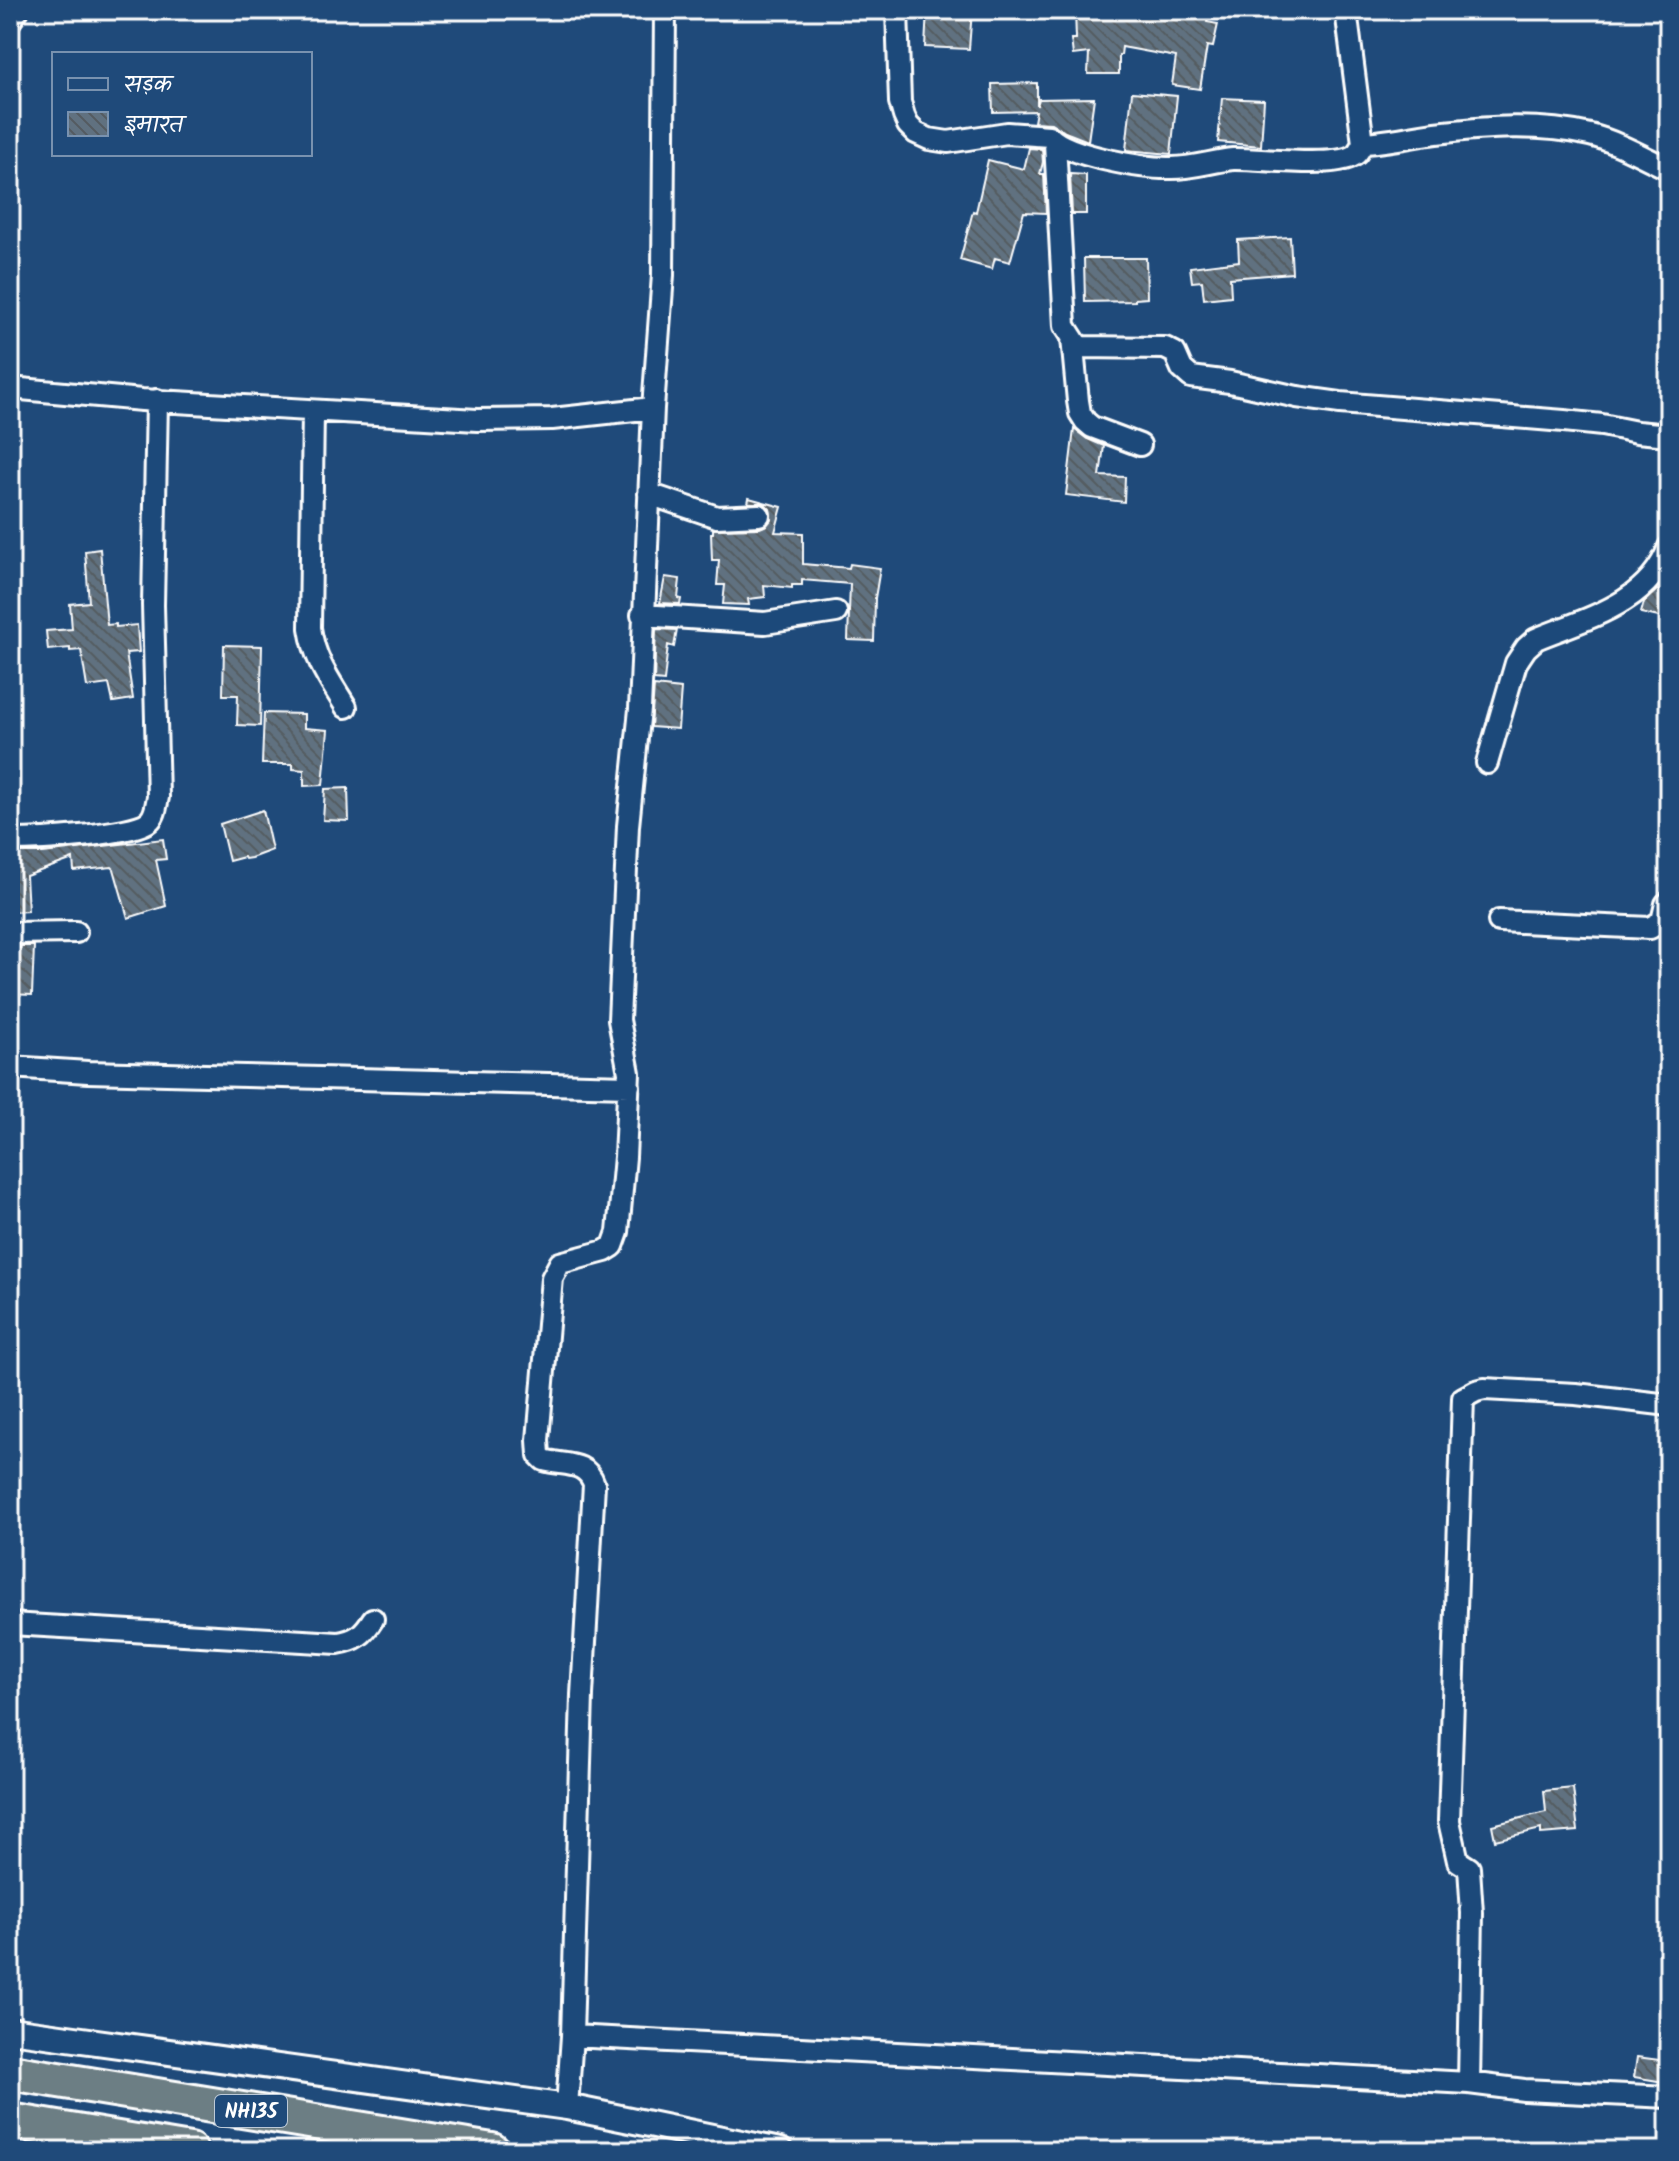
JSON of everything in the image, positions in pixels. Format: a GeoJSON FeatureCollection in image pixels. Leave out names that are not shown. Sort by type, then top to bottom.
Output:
{"type":"FeatureCollection","features":[{"type":"Feature","properties":{"kind":"highway","name":"NH135"},"geometry":{"type":"LineString","coordinates":[[10,2072],[492,2151]]}},
{"type":"Feature","properties":{"kind":"highway"},"geometry":{"type":"LineString","coordinates":[[10,2121],[190,2151]]}},
{"type":"Feature","properties":{"kind":"street"},"geometry":{"type":"LineString","coordinates":[[10,21],[18,10]]}},
{"type":"Feature","properties":{"kind":"street"},"geometry":{"type":"LineString","coordinates":[[567,2107],[572,2036],[582,1695],[594,1484],[591,1476],[580,1466],[544,1460],[539,1455],[538,1440],[552,1278],[560,1263],[613,1246],[625,1157],[629,1073],[619,1020],[628,826],[640,709],[642,615],[663,275],[665,10]]}},
{"type":"Feature","properties":{"kind":"street"},"geometry":{"type":"LineString","coordinates":[[897,10],[900,102],[908,125],[916,133],[948,142],[1007,133],[1049,136],[1055,143],[1102,159],[1175,168],[1234,159],[1307,161],[1343,159],[1356,154],[1363,143],[1346,10]]}},
{"type":"Feature","properties":{"kind":"street"},"geometry":{"type":"LineString","coordinates":[[1363,143],[1474,130],[1519,127],[1550,129],[1591,135],[1669,169]]}},
{"type":"Feature","properties":{"kind":"street"},"geometry":{"type":"LineString","coordinates":[[1055,143],[1065,326],[1081,347],[1154,347],[1171,350],[1179,358],[1182,369],[1191,377],[1297,397],[1564,421],[1669,435]]}},
{"type":"Feature","properties":{"kind":"street"},"geometry":{"type":"LineString","coordinates":[[1072,338],[1078,401],[1085,421],[1092,427],[1140,445]]}},
{"type":"Feature","properties":{"kind":"street"},"geometry":{"type":"LineString","coordinates":[[10,388],[477,420],[552,419],[653,408]]}},
{"type":"Feature","properties":{"kind":"street"},"geometry":{"type":"LineString","coordinates":[[10,840],[139,827],[153,816],[158,797],[153,632],[157,400]]}},
{"type":"Feature","properties":{"kind":"street"},"geometry":{"type":"LineString","coordinates":[[313,411],[310,628],[313,649],[320,665],[346,707]]}},
{"type":"Feature","properties":{"kind":"street"},"geometry":{"type":"LineString","coordinates":[[649,494],[717,517],[759,515]]}},
{"type":"Feature","properties":{"kind":"street"},"geometry":{"type":"LineString","coordinates":[[1487,763],[1516,663],[1526,648],[1536,639],[1616,607],[1638,593],[1656,572],[1669,547]]}},
{"type":"Feature","properties":{"kind":"street"},"geometry":{"type":"LineString","coordinates":[[642,615],[765,623],[836,612]]}},
{"type":"Feature","properties":{"kind":"street"},"geometry":{"type":"LineString","coordinates":[[1499,921],[1650,928],[1662,921],[1669,902]]}},
{"type":"Feature","properties":{"kind":"street"},"geometry":{"type":"LineString","coordinates":[[10,933],[76,932]]}},
{"type":"Feature","properties":{"kind":"street"},"geometry":{"type":"LineString","coordinates":[[10,1067],[88,1072],[629,1086]]}},
{"type":"Feature","properties":{"kind":"street"},"geometry":{"type":"LineString","coordinates":[[1469,2083],[1469,1868],[1458,1861],[1449,1821],[1463,1398],[1484,1389],[1669,1405]]}},
{"type":"Feature","properties":{"kind":"street"},"geometry":{"type":"LineString","coordinates":[[10,1624],[338,1643],[358,1638],[373,1619]]}},
{"type":"Feature","properties":{"kind":"street"},"geometry":{"type":"LineString","coordinates":[[10,2030],[567,2107],[780,2151]]}},
{"type":"Feature","properties":{"kind":"street"},"geometry":{"type":"LineString","coordinates":[[572,2036],[1469,2083],[1524,2090],[1669,2097]]}},
{"type":"Feature","properties":{"kind":"building"},"geometry":{"type":"Polygon","coordinates":[[[927,10],[972,10],[969,49],[925,47],[927,10]]]}},
{"type":"Feature","properties":{"kind":"building"},"geometry":{"type":"Polygon","coordinates":[[[1075,10],[1209,11],[1207,22],[1218,24],[1213,47],[1207,46],[1200,89],[1172,85],[1176,57],[1122,47],[1119,74],[1088,74],[1089,53],[1073,55],[1071,39],[1076,39],[1075,10]]]}},
{"type":"Feature","properties":{"kind":"building"},"geometry":{"type":"Polygon","coordinates":[[[1037,83],[1037,106],[1039,99],[1094,98],[1088,141],[1051,123],[1034,122],[1036,111],[993,112],[992,84],[1037,83]]]}},
{"type":"Feature","properties":{"kind":"building"},"geometry":{"type":"Polygon","coordinates":[[[1132,92],[1177,96],[1171,154],[1126,150],[1132,92]]]}},
{"type":"Feature","properties":{"kind":"building"},"geometry":{"type":"Polygon","coordinates":[[[1222,98],[1264,100],[1261,146],[1218,142],[1222,98]]]}},
{"type":"Feature","properties":{"kind":"building"},"geometry":{"type":"Polygon","coordinates":[[[1029,148],[1042,149],[1040,174],[1044,174],[1046,213],[1024,212],[1010,262],[995,258],[992,269],[960,260],[973,211],[976,212],[988,160],[1024,169],[1029,148]]]}},
{"type":"Feature","properties":{"kind":"building"},"geometry":{"type":"Polygon","coordinates":[[[1070,174],[1086,175],[1086,214],[1072,214],[1070,174]]]}},
{"type":"Feature","properties":{"kind":"building"},"geometry":{"type":"Polygon","coordinates":[[[1290,237],[1292,273],[1230,278],[1231,296],[1204,299],[1202,281],[1192,282],[1190,267],[1239,261],[1238,240],[1290,237]]]}},
{"type":"Feature","properties":{"kind":"building"},"geometry":{"type":"Polygon","coordinates":[[[1084,258],[1146,258],[1147,298],[1085,302],[1084,258]]]}},
{"type":"Feature","properties":{"kind":"building"},"geometry":{"type":"Polygon","coordinates":[[[1074,429],[1104,446],[1100,476],[1125,477],[1124,502],[1066,495],[1074,429]]]}},
{"type":"Feature","properties":{"kind":"building"},"geometry":{"type":"Polygon","coordinates":[[[749,498],[782,507],[775,532],[803,533],[803,564],[849,568],[850,564],[880,568],[875,598],[874,641],[848,640],[850,584],[802,580],[802,585],[792,585],[792,588],[764,585],[765,597],[748,599],[749,605],[723,604],[725,585],[717,585],[719,560],[712,560],[711,533],[713,529],[760,528],[767,525],[771,520],[770,509],[764,503],[748,503],[749,498]]]}},
{"type":"Feature","properties":{"kind":"building"},"geometry":{"type":"Polygon","coordinates":[[[100,549],[107,625],[137,625],[139,652],[126,653],[133,699],[113,702],[109,684],[87,687],[81,650],[48,650],[46,631],[72,629],[70,604],[89,602],[85,551],[100,549]]]}},
{"type":"Feature","properties":{"kind":"building"},"geometry":{"type":"Polygon","coordinates":[[[665,577],[680,579],[680,604],[660,603],[665,577]]]}},
{"type":"Feature","properties":{"kind":"building"},"geometry":{"type":"Polygon","coordinates":[[[1657,590],[1669,593],[1663,618],[1641,613],[1644,602],[1657,590]]]}},
{"type":"Feature","properties":{"kind":"building"},"geometry":{"type":"Polygon","coordinates":[[[656,629],[677,630],[674,647],[668,645],[664,681],[654,680],[656,629]]]}},
{"type":"Feature","properties":{"kind":"building"},"geometry":{"type":"Polygon","coordinates":[[[224,645],[262,646],[260,726],[237,725],[238,695],[223,695],[224,645]]]}},
{"type":"Feature","properties":{"kind":"building"},"geometry":{"type":"Polygon","coordinates":[[[654,686],[681,689],[678,729],[651,727],[654,686]]]}},
{"type":"Feature","properties":{"kind":"building"},"geometry":{"type":"Polygon","coordinates":[[[264,713],[304,714],[304,728],[328,730],[323,785],[304,786],[304,770],[293,769],[293,764],[262,764],[264,713]]]}},
{"type":"Feature","properties":{"kind":"building"},"geometry":{"type":"Polygon","coordinates":[[[348,788],[349,821],[323,820],[325,789],[348,788]]]}},
{"type":"Feature","properties":{"kind":"building"},"geometry":{"type":"Polygon","coordinates":[[[263,810],[272,850],[251,858],[229,861],[220,824],[263,810]]]}},
{"type":"Feature","properties":{"kind":"building"},"geometry":{"type":"Polygon","coordinates":[[[163,839],[166,859],[156,860],[166,906],[128,918],[114,869],[74,871],[73,859],[26,876],[28,911],[10,912],[10,853],[43,853],[163,839]]]}},
{"type":"Feature","properties":{"kind":"building"},"geometry":{"type":"Polygon","coordinates":[[[34,946],[32,995],[10,994],[10,948],[34,946]]]}},
{"type":"Feature","properties":{"kind":"building"},"geometry":{"type":"Polygon","coordinates":[[[1573,1788],[1578,1831],[1541,1834],[1541,1829],[1495,1840],[1492,1825],[1546,1812],[1544,1791],[1573,1788]]]}},
{"type":"Feature","properties":{"kind":"building"},"geometry":{"type":"Polygon","coordinates":[[[1637,2057],[1667,2061],[1664,2082],[1634,2077],[1637,2057]]]}}]}
